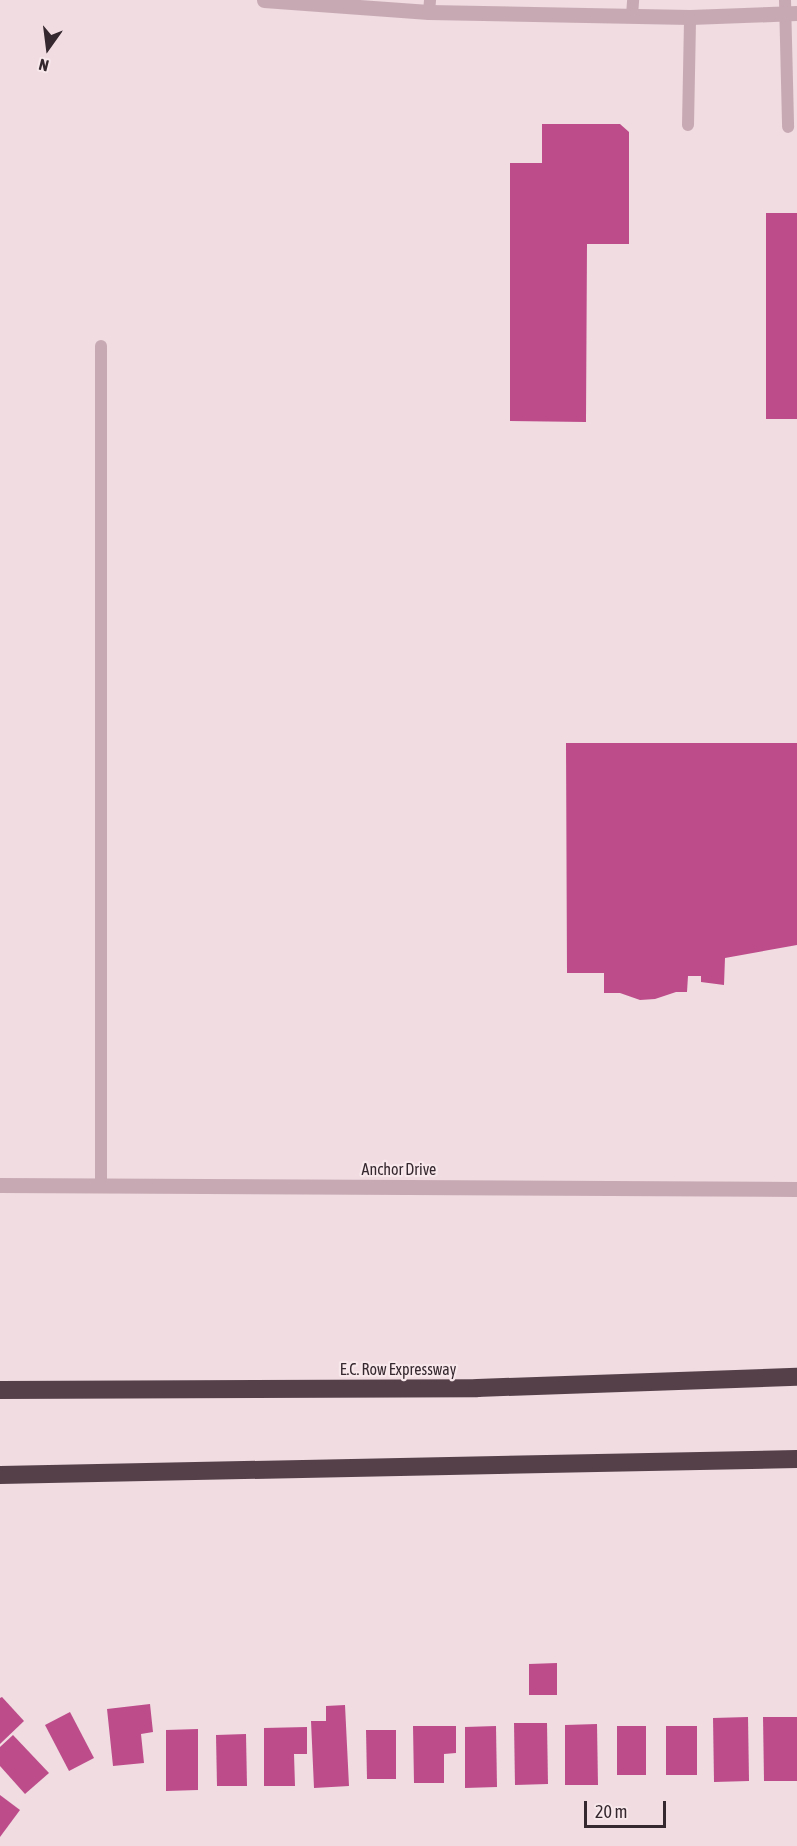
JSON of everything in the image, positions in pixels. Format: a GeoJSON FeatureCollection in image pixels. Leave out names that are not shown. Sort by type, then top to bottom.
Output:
{"type":"FeatureCollection","features":[{"type":"Feature","properties":{"kind":"highway","name":"E.C. Row Expressway"},"geometry":{"type":"LineString","coordinates":[[0,1390],[477,1388],[797,1377]]}},
{"type":"Feature","properties":{"kind":"highway"},"geometry":{"type":"LineString","coordinates":[[0,1475],[797,1460]]}},
{"type":"Feature","properties":{"kind":"street"},"geometry":{"type":"LineString","coordinates":[[264,0],[690,17],[788,9]]}},
{"type":"Feature","properties":{"kind":"street","name":"Anchor Drive"},"geometry":{"type":"LineString","coordinates":[[0,1185],[797,1189]]}},
{"type":"Feature","properties":{"kind":"lane"},"geometry":{"type":"LineString","coordinates":[[632,16],[633,0]]}},
{"type":"Feature","properties":{"kind":"lane"},"geometry":{"type":"LineString","coordinates":[[788,9],[788,127]]}},
{"type":"Feature","properties":{"kind":"lane"},"geometry":{"type":"LineString","coordinates":[[688,125],[690,17]]}},
{"type":"Feature","properties":{"kind":"lane"},"geometry":{"type":"LineString","coordinates":[[100,1185],[101,346]]}},
{"type":"Feature","properties":{"kind":"building"},"geometry":{"type":"Polygon","coordinates":[[[542,124],[620,124],[629,132],[629,244],[587,244],[586,422],[510,421],[510,163],[542,163],[542,124]]]}},
{"type":"Feature","properties":{"kind":"building"},"geometry":{"type":"Polygon","coordinates":[[[766,213],[797,213],[797,419],[766,419],[766,213]]]}},
{"type":"Feature","properties":{"kind":"building"},"geometry":{"type":"Polygon","coordinates":[[[566,743],[797,743],[797,945],[725,958],[724,985],[701,982],[701,976],[688,976],[687,992],[676,992],[655,999],[640,1000],[620,993],[604,993],[604,973],[567,973],[566,743]]]}},
{"type":"Feature","properties":{"kind":"building"},"geometry":{"type":"Polygon","coordinates":[[[557,1663],[557,1695],[529,1695],[529,1664],[557,1663]]]}},
{"type":"Feature","properties":{"kind":"building"},"geometry":{"type":"Polygon","coordinates":[[[2,1697],[24,1721],[0,1744],[0,1698],[2,1697]]]}},
{"type":"Feature","properties":{"kind":"building"},"geometry":{"type":"Polygon","coordinates":[[[150,1704],[153,1732],[141,1734],[144,1763],[113,1766],[107,1709],[150,1704]]]}},
{"type":"Feature","properties":{"kind":"building"},"geometry":{"type":"Polygon","coordinates":[[[345,1705],[349,1786],[314,1788],[311,1721],[326,1721],[326,1706],[345,1705]]]}},
{"type":"Feature","properties":{"kind":"building"},"geometry":{"type":"Polygon","coordinates":[[[70,1712],[94,1758],[69,1771],[45,1725],[70,1712]]]}},
{"type":"Feature","properties":{"kind":"building"},"geometry":{"type":"Polygon","coordinates":[[[748,1717],[749,1781],[714,1782],[713,1718],[748,1717]]]}},
{"type":"Feature","properties":{"kind":"building"},"geometry":{"type":"Polygon","coordinates":[[[763,1717],[797,1717],[797,1781],[764,1781],[763,1717]]]}},
{"type":"Feature","properties":{"kind":"building"},"geometry":{"type":"Polygon","coordinates":[[[514,1723],[547,1723],[548,1784],[515,1785],[514,1723]]]}},
{"type":"Feature","properties":{"kind":"building"},"geometry":{"type":"Polygon","coordinates":[[[597,1724],[598,1785],[565,1785],[565,1725],[597,1724]]]}},
{"type":"Feature","properties":{"kind":"building"},"geometry":{"type":"Polygon","coordinates":[[[413,1726],[456,1726],[456,1753],[444,1754],[444,1783],[414,1783],[413,1726]]]}},
{"type":"Feature","properties":{"kind":"building"},"geometry":{"type":"Polygon","coordinates":[[[496,1726],[497,1787],[465,1788],[465,1727],[496,1726]]]}},
{"type":"Feature","properties":{"kind":"building"},"geometry":{"type":"Polygon","coordinates":[[[617,1726],[646,1726],[646,1775],[617,1775],[617,1726]]]}},
{"type":"Feature","properties":{"kind":"building"},"geometry":{"type":"Polygon","coordinates":[[[666,1726],[697,1726],[697,1775],[666,1775],[666,1726]]]}},
{"type":"Feature","properties":{"kind":"building"},"geometry":{"type":"Polygon","coordinates":[[[307,1727],[307,1754],[294,1754],[295,1786],[264,1786],[264,1728],[307,1727]]]}},
{"type":"Feature","properties":{"kind":"building"},"geometry":{"type":"Polygon","coordinates":[[[198,1729],[198,1790],[166,1791],[166,1730],[198,1729]]]}},
{"type":"Feature","properties":{"kind":"building"},"geometry":{"type":"Polygon","coordinates":[[[366,1730],[396,1730],[396,1779],[367,1779],[366,1730]]]}},
{"type":"Feature","properties":{"kind":"building"},"geometry":{"type":"Polygon","coordinates":[[[246,1734],[247,1786],[217,1786],[216,1735],[246,1734]]]}},
{"type":"Feature","properties":{"kind":"building"},"geometry":{"type":"Polygon","coordinates":[[[13,1735],[49,1773],[25,1794],[0,1766],[0,1747],[13,1735]]]}},
{"type":"Feature","properties":{"kind":"building"},"geometry":{"type":"Polygon","coordinates":[[[0,1795],[20,1810],[0,1837],[0,1795]]]}}]}
